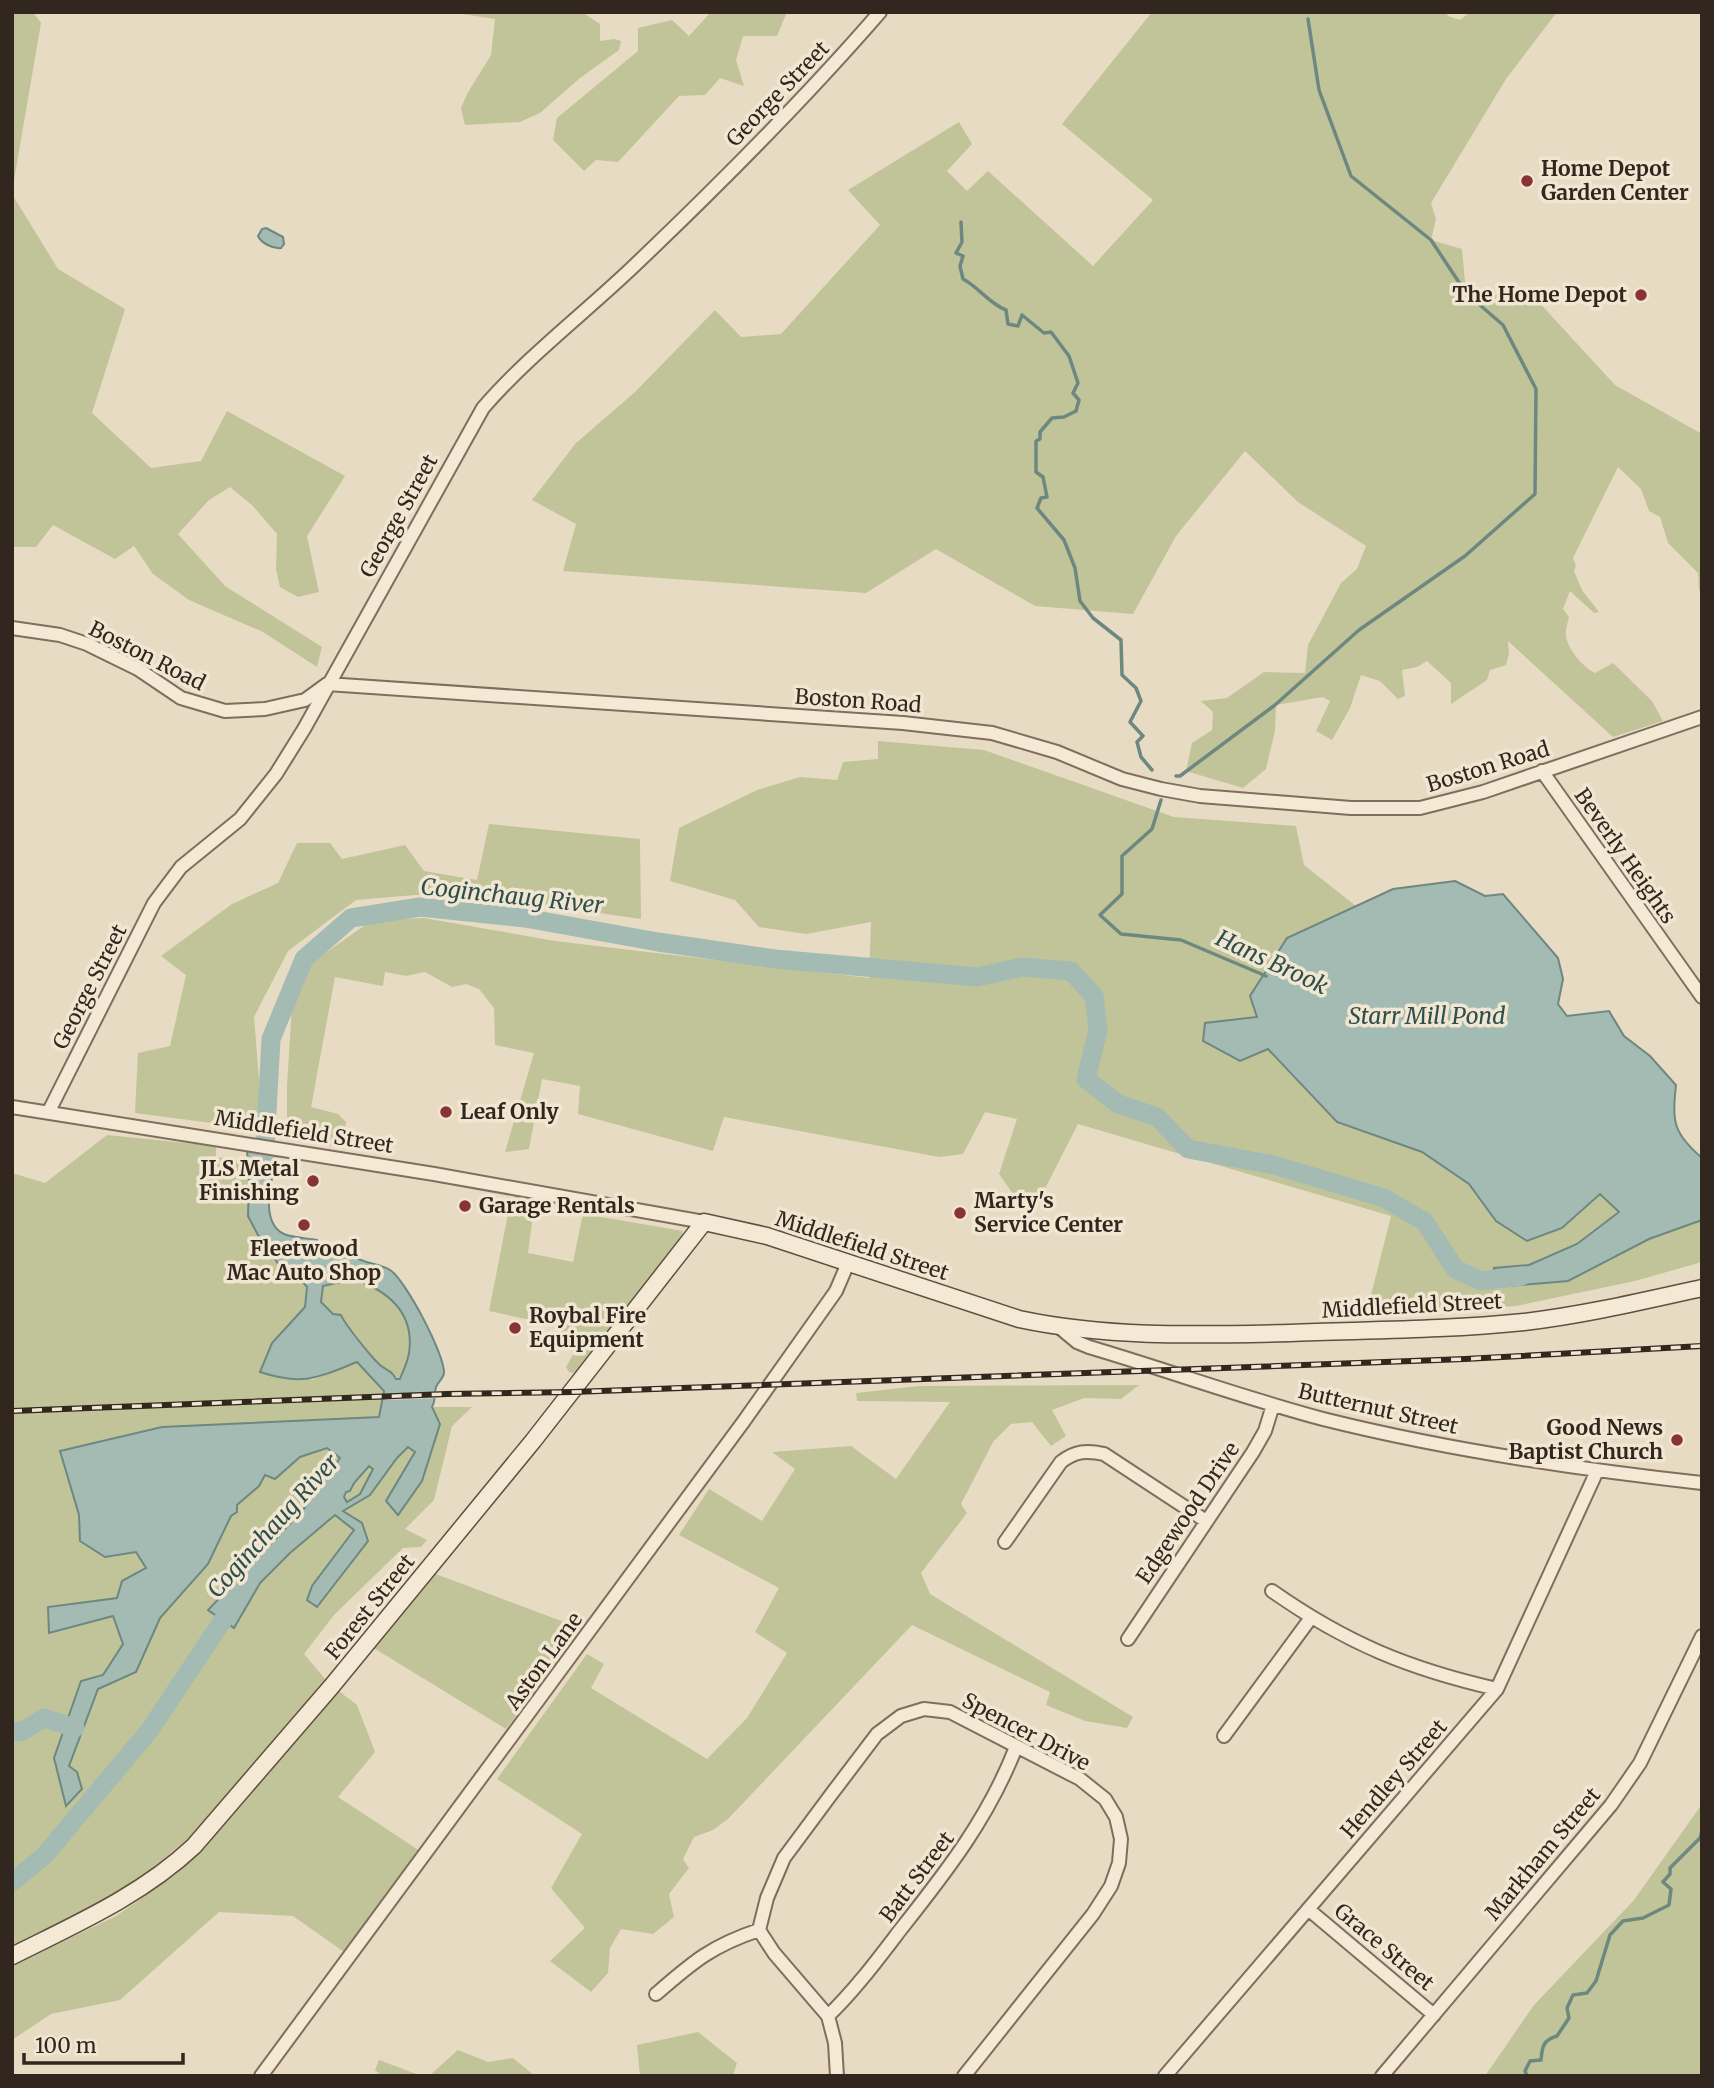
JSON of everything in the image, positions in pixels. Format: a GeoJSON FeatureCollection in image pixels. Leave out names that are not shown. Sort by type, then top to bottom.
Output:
{"type":"FeatureCollection","features":[{"type":"Feature","properties":{"kind":"main road","name":"Middlefield Street"},"geometry":{"type":"LineString","coordinates":[[704,1222],[767,1236],[996,1312],[1059,1327],[1105,1332],[1214,1334],[1470,1326],[1576,1314],[1702,1288]]}},
{"type":"Feature","properties":{"kind":"main road","name":"Forest Street"},"geometry":{"type":"LineString","coordinates":[[12,1956],[134,1892],[174,1865],[194,1846],[331,1687],[533,1441],[704,1222]]}},
{"type":"Feature","properties":{"kind":"street","name":"George Street"},"geometry":{"type":"LineString","coordinates":[[49,1111],[154,904],[181,867],[240,820],[276,774],[483,408],[514,374],[633,267],[752,149],[827,72],[880,12]]}},
{"type":"Feature","properties":{"kind":"street","name":"Boston Road"},"geometry":{"type":"LineString","coordinates":[[12,628],[60,635],[87,644],[138,669],[181,698],[225,711],[254,710],[305,701],[327,684],[903,723],[992,733],[1057,752],[1122,779],[1161,789],[1200,796],[1351,808],[1420,808],[1483,792],[1702,717]]}},
{"type":"Feature","properties":{"kind":"street","name":"Beverly Heights"},"geometry":{"type":"LineString","coordinates":[[1542,771],[1702,997]]}},
{"type":"Feature","properties":{"kind":"street","name":"Middlefield Street"},"geometry":{"type":"LineString","coordinates":[[12,1107],[286,1150],[704,1222]]}},
{"type":"Feature","properties":{"kind":"street","name":"Aston Lane"},"geometry":{"type":"LineString","coordinates":[[261,2076],[744,1421],[836,1291],[848,1263]]}},
{"type":"Feature","properties":{"kind":"street","name":"Butternut Street"},"geometry":{"type":"LineString","coordinates":[[1059,1327],[1077,1342],[1088,1347],[1273,1405],[1380,1432],[1597,1471],[1702,1483]]}},
{"type":"Feature","properties":{"kind":"street","name":"Edgewood Drive"},"geometry":{"type":"LineString","coordinates":[[1128,1639],[1253,1452],[1265,1431],[1273,1405]]}},
{"type":"Feature","properties":{"kind":"street"},"geometry":{"type":"LineString","coordinates":[[1005,1542],[1061,1462],[1071,1454],[1090,1450],[1104,1454],[1206,1521]]}},
{"type":"Feature","properties":{"kind":"street","name":"Hendley Street"},"geometry":{"type":"LineString","coordinates":[[1165,2076],[1497,1689],[1597,1471]]}},
{"type":"Feature","properties":{"kind":"street"},"geometry":{"type":"LineString","coordinates":[[1272,1591],[1310,1619],[1392,1659],[1497,1689]]}},
{"type":"Feature","properties":{"kind":"street"},"geometry":{"type":"LineString","coordinates":[[1224,1736],[1310,1619]]}},
{"type":"Feature","properties":{"kind":"street","name":"Markham Street"},"geometry":{"type":"LineString","coordinates":[[1382,2076],[1611,1805],[1633,1774],[1671,1704],[1702,1636]]}},
{"type":"Feature","properties":{"kind":"street","name":"Spencer Drive"},"geometry":{"type":"LineString","coordinates":[[760,1930],[767,1898],[785,1858],[877,1734],[901,1716],[924,1709],[950,1712],[1080,1779],[1105,1799],[1116,1817],[1121,1839],[1119,1863],[1111,1886],[1093,1914],[964,2076]]}},
{"type":"Feature","properties":{"kind":"street","name":"Batt Street"},"geometry":{"type":"LineString","coordinates":[[828,2016],[848,1997],[948,1870],[982,1820],[1016,1747]]}},
{"type":"Feature","properties":{"kind":"street","name":"Grace Street"},"geometry":{"type":"LineString","coordinates":[[1308,1909],[1434,2015]]}},
{"type":"Feature","properties":{"kind":"street"},"geometry":{"type":"LineString","coordinates":[[656,1994],[702,1955],[728,1940],[760,1930],[774,1953],[828,2016],[835,2043],[837,2076]]}},
{"type":"Feature","properties":{"kind":"green space"},"geometry":{"type":"Polygon","coordinates":[[[12,12],[33,12],[41,23],[12,192],[12,12]]]}},
{"type":"Feature","properties":{"kind":"green space"},"geometry":{"type":"Polygon","coordinates":[[[449,12],[582,12],[600,24],[600,41],[621,41],[619,50],[580,78],[540,113],[520,122],[465,125],[461,108],[491,55],[495,19],[449,12]]]}},
{"type":"Feature","properties":{"kind":"green space"},"geometry":{"type":"Polygon","coordinates":[[[711,12],[787,12],[777,36],[743,36],[736,60],[744,86],[720,78],[705,95],[679,96],[618,162],[596,160],[584,171],[553,140],[557,118],[638,51],[638,28],[672,20],[689,36],[711,12]]]}},
{"type":"Feature","properties":{"kind":"green space"},"geometry":{"type":"Polygon","coordinates":[[[1152,12],[1446,12],[1448,16],[1460,20],[1470,12],[1557,12],[1506,79],[1431,203],[1436,219],[1431,240],[1462,249],[1466,292],[1535,298],[1615,385],[1702,434],[1702,593],[1699,590],[1698,573],[1668,543],[1660,517],[1649,511],[1641,489],[1618,467],[1573,558],[1576,566],[1574,571],[1582,590],[1599,612],[1594,613],[1570,591],[1563,609],[1569,617],[1566,631],[1572,652],[1595,673],[1613,663],[1652,701],[1663,721],[1613,737],[1508,641],[1506,665],[1490,670],[1487,680],[1451,704],[1451,683],[1427,661],[1417,667],[1402,670],[1405,696],[1398,699],[1380,681],[1361,675],[1350,708],[1332,740],[1316,731],[1330,701],[1323,697],[1276,705],[1275,731],[1266,769],[1243,788],[1186,771],[1192,743],[1212,730],[1213,712],[1201,701],[1227,698],[1264,672],[1305,673],[1308,645],[1341,583],[1357,569],[1366,546],[1298,502],[1245,451],[1176,536],[1133,614],[1035,606],[936,549],[866,593],[563,571],[576,524],[532,500],[576,443],[635,392],[715,310],[741,337],[781,334],[880,225],[848,190],[959,122],[972,144],[947,171],[967,191],[988,171],[1093,266],[1153,200],[1062,124],[1152,12]]]}},
{"type":"Feature","properties":{"kind":"green space"},"geometry":{"type":"Polygon","coordinates":[[[12,194],[58,269],[125,309],[92,413],[151,468],[201,461],[227,411],[345,476],[307,536],[319,592],[298,597],[280,587],[276,569],[277,534],[253,506],[230,487],[209,500],[178,534],[225,586],[322,647],[317,667],[263,632],[189,600],[153,574],[134,546],[115,559],[53,525],[36,547],[12,547],[12,194]]]}},
{"type":"Feature","properties":{"kind":"green space"},"geometry":{"type":"Polygon","coordinates":[[[878,741],[984,750],[1174,817],[1296,826],[1304,865],[1356,906],[1287,938],[1257,1017],[1206,1023],[1268,1049],[1337,1122],[1422,1152],[1469,1184],[1496,1221],[1562,1228],[1600,1193],[1620,1212],[1577,1244],[1529,1265],[1495,1268],[1497,1287],[1702,1220],[1702,1262],[1635,1281],[1516,1306],[1366,1315],[1391,1216],[1078,1124],[1030,1218],[999,1174],[1017,1119],[985,1112],[963,1154],[939,1157],[724,1117],[713,1151],[578,1114],[580,1086],[542,1079],[529,1149],[505,1152],[534,1053],[495,1045],[494,1008],[479,989],[466,984],[452,987],[425,972],[406,976],[385,972],[383,986],[335,977],[311,1107],[338,1114],[346,1122],[345,1136],[340,1147],[287,1140],[292,1005],[310,964],[372,920],[424,918],[555,941],[869,978],[871,922],[806,934],[759,927],[735,900],[670,881],[679,828],[757,790],[800,777],[837,780],[843,762],[878,759],[878,741]]]}},
{"type":"Feature","properties":{"kind":"green space"},"geometry":{"type":"Polygon","coordinates":[[[489,824],[640,839],[641,919],[451,892],[356,900],[288,951],[254,1017],[261,1104],[250,1128],[135,1113],[138,1053],[170,1046],[186,975],[161,956],[232,904],[278,883],[297,843],[330,843],[342,859],[405,845],[424,871],[477,880],[489,824]]]}},
{"type":"Feature","properties":{"kind":"green space"},"geometry":{"type":"Polygon","coordinates":[[[107,1135],[216,1146],[216,1157],[247,1161],[248,1216],[282,1269],[297,1275],[307,1287],[305,1307],[272,1343],[312,1380],[357,1361],[384,1391],[379,1417],[162,1427],[61,1451],[79,1515],[80,1541],[105,1557],[136,1552],[147,1568],[122,1581],[113,1616],[123,1644],[103,1675],[81,1681],[54,1758],[66,1805],[81,1789],[69,1766],[98,1689],[136,1672],[160,1618],[188,1588],[237,1505],[259,1486],[265,1474],[275,1478],[300,1457],[328,1448],[340,1458],[303,1510],[208,1610],[235,1627],[260,1583],[334,1515],[370,1495],[408,1447],[415,1451],[386,1501],[398,1514],[422,1481],[440,1424],[432,1407],[472,1407],[452,1426],[434,1500],[405,1529],[427,1540],[421,1547],[403,1548],[334,1615],[304,1654],[326,1680],[198,1830],[144,1875],[81,1914],[12,1947],[12,1173],[45,1183],[107,1135]]]}},
{"type":"Feature","properties":{"kind":"green space"},"geometry":{"type":"Polygon","coordinates":[[[524,1194],[532,1223],[528,1253],[573,1262],[583,1214],[683,1231],[681,1238],[579,1370],[573,1373],[566,1367],[575,1351],[553,1348],[558,1326],[489,1311],[508,1214],[514,1196],[524,1194]]]}},
{"type":"Feature","properties":{"kind":"green space"},"geometry":{"type":"Polygon","coordinates":[[[354,1279],[388,1297],[404,1315],[410,1339],[408,1356],[400,1379],[378,1364],[357,1336],[320,1302],[323,1286],[354,1279]]]}},
{"type":"Feature","properties":{"kind":"green space"},"geometry":{"type":"Polygon","coordinates":[[[1139,1385],[1121,1399],[1084,1398],[1052,1410],[1066,1436],[1051,1446],[1032,1422],[1011,1424],[993,1442],[961,1504],[967,1513],[921,1573],[930,1594],[1133,1717],[1127,1728],[1085,1721],[1046,1705],[1050,1692],[912,1625],[728,1819],[713,1830],[694,1837],[683,1859],[689,1868],[669,1894],[674,1917],[653,1934],[621,1929],[610,1948],[608,1973],[591,1992],[550,1961],[585,1928],[551,1888],[582,1834],[497,1779],[587,1654],[604,1664],[591,1688],[707,1759],[747,1718],[787,1653],[755,1632],[779,1588],[679,1535],[709,1489],[762,1521],[795,1469],[772,1452],[851,1446],[896,1479],[950,1402],[857,1401],[856,1393],[919,1386],[1139,1385]]]}},
{"type":"Feature","properties":{"kind":"green space"},"geometry":{"type":"Polygon","coordinates":[[[370,1465],[373,1468],[360,1494],[347,1502],[344,1497],[346,1492],[350,1491],[370,1465]]]}},
{"type":"Feature","properties":{"kind":"green space"},"geometry":{"type":"Polygon","coordinates":[[[433,1573],[580,1628],[506,1729],[372,1647],[433,1573]]]}},
{"type":"Feature","properties":{"kind":"green space"},"geometry":{"type":"Polygon","coordinates":[[[339,1691],[357,1705],[375,1752],[338,1797],[420,1851],[347,1954],[293,1916],[219,1912],[120,2000],[51,2014],[12,2040],[12,1966],[116,1916],[176,1874],[209,1841],[339,1691]]]}},
{"type":"Feature","properties":{"kind":"green space"},"geometry":{"type":"Polygon","coordinates":[[[1702,1804],[1702,2076],[1485,2076],[1534,2005],[1634,1900],[1702,1804]]]}},
{"type":"Feature","properties":{"kind":"green space"},"geometry":{"type":"Polygon","coordinates":[[[698,2032],[737,2063],[733,2076],[640,2076],[637,2045],[698,2032]]]}},
{"type":"Feature","properties":{"kind":"green space"},"geometry":{"type":"Polygon","coordinates":[[[458,2050],[488,2062],[513,2058],[535,2076],[429,2076],[458,2050]]]}},
{"type":"Feature","properties":{"kind":"green space"},"geometry":{"type":"Polygon","coordinates":[[[379,2060],[422,2076],[382,2076],[375,2070],[379,2060]]]}},
{"type":"Feature","properties":{"kind":"water"},"geometry":{"type":"Polygon","coordinates":[[[266,228],[283,237],[284,244],[281,248],[264,243],[260,239],[258,236],[262,229],[266,228]]]}},
{"type":"Feature","properties":{"kind":"water","name":"Starr Mill Pond"},"geometry":{"type":"Polygon","coordinates":[[[1455,881],[1485,896],[1503,894],[1558,958],[1563,979],[1558,1004],[1567,1016],[1609,1011],[1624,1036],[1650,1056],[1676,1085],[1674,1108],[1677,1126],[1685,1141],[1702,1158],[1702,1220],[1649,1239],[1568,1281],[1496,1287],[1494,1268],[1529,1265],[1577,1244],[1619,1212],[1600,1194],[1562,1228],[1527,1241],[1496,1221],[1469,1184],[1422,1152],[1337,1122],[1268,1049],[1240,1061],[1203,1041],[1205,1023],[1257,1017],[1250,996],[1287,938],[1393,889],[1455,881]]]}},
{"type":"Feature","properties":{"kind":"water"},"geometry":{"type":"Polygon","coordinates":[[[247,1151],[278,1156],[269,1198],[271,1219],[276,1228],[284,1234],[317,1240],[321,1245],[347,1249],[361,1260],[385,1267],[397,1276],[423,1318],[443,1364],[443,1377],[436,1387],[432,1407],[440,1424],[422,1481],[398,1515],[386,1501],[415,1452],[408,1447],[370,1495],[343,1511],[362,1523],[368,1541],[317,1607],[307,1600],[312,1586],[354,1530],[335,1515],[260,1583],[234,1628],[208,1610],[303,1510],[340,1458],[327,1448],[300,1457],[275,1479],[265,1475],[259,1486],[237,1505],[237,1512],[231,1516],[208,1564],[160,1618],[136,1672],[98,1689],[69,1766],[77,1772],[82,1789],[66,1806],[54,1758],[81,1681],[103,1675],[123,1644],[113,1616],[49,1633],[48,1607],[117,1598],[122,1581],[146,1568],[136,1552],[105,1557],[80,1541],[79,1515],[60,1451],[162,1427],[379,1417],[384,1391],[357,1362],[310,1378],[288,1379],[260,1372],[272,1343],[305,1307],[307,1287],[297,1275],[282,1269],[248,1216],[247,1151]],[[354,1279],[323,1286],[321,1302],[333,1314],[341,1315],[376,1361],[396,1379],[400,1379],[408,1356],[410,1339],[403,1315],[388,1297],[354,1279]],[[369,1466],[350,1491],[346,1492],[344,1497],[347,1502],[360,1494],[373,1469],[369,1466]]]}},
{"type":"Feature","properties":{"kind":"pier"},"geometry":{"type":"Polygon","coordinates":[[[440,1392],[440,1398],[387,1400],[386,1394],[440,1392]]]}},
{"type":"Feature","properties":{"kind":"waterway"},"geometry":{"type":"LineString","coordinates":[[1176,776],[1180,776],[1275,705],[1359,630],[1465,556],[1535,494],[1536,389],[1503,325],[1466,293],[1431,240],[1351,176],[1319,90],[1308,19]]}},
{"type":"Feature","properties":{"kind":"waterway","name":"Hans Brook"},"geometry":{"type":"LineString","coordinates":[[961,222],[962,242],[956,253],[963,256],[960,266],[963,279],[1006,310],[1008,324],[1018,326],[1022,315],[1044,333],[1051,332],[1069,356],[1078,383],[1073,393],[1079,400],[1076,411],[1064,417],[1052,418],[1040,432],[1040,439],[1036,441],[1036,472],[1043,477],[1047,497],[1041,498],[1037,508],[1064,540],[1075,568],[1080,601],[1093,618],[1121,640],[1122,675],[1136,688],[1141,701],[1130,722],[1143,736],[1137,742],[1141,757],[1152,770]]}},
{"type":"Feature","properties":{"kind":"waterway","name":"Hans Brook"},"geometry":{"type":"LineString","coordinates":[[1161,800],[1152,829],[1122,856],[1122,894],[1100,915],[1121,934],[1181,940],[1266,976]]}},
{"type":"Feature","properties":{"kind":"waterway","name":"Coginchaug River"},"geometry":{"type":"LineString","coordinates":[[264,1167],[271,1039],[304,959],[351,918],[420,907],[525,918],[658,942],[775,959],[977,977],[1023,967],[1071,971],[1094,996],[1098,1030],[1086,1079],[1118,1104],[1157,1117],[1188,1149],[1274,1165],[1384,1198],[1425,1222],[1455,1269],[1481,1281],[1522,1276]]}},
{"type":"Feature","properties":{"kind":"waterway","name":"Coginchaug River"},"geometry":{"type":"LineString","coordinates":[[12,1882],[44,1856],[149,1731],[237,1599]]}},
{"type":"Feature","properties":{"kind":"waterway"},"geometry":{"type":"LineString","coordinates":[[12,1731],[21,1732],[44,1718],[75,1728]]}},
{"type":"Feature","properties":{"kind":"waterway"},"geometry":{"type":"LineString","coordinates":[[1527,2076],[1525,2071],[1530,2061],[1541,2060],[1544,2045],[1557,2036],[1569,2018],[1567,2008],[1573,1995],[1587,1993],[1596,1981],[1610,1935],[1623,1921],[1643,1918],[1669,1905],[1671,1889],[1663,1882],[1670,1874],[1670,1868],[1700,1838],[1702,1831]]}},
{"type":"Feature","properties":{"kind":"railway"},"geometry":{"type":"LineString","coordinates":[[12,1411],[1465,1359],[1702,1346]]}},
{"type":"Feature","properties":{"kind":"place","name":"Home Depot Garden Center"},"geometry":{"type":"Point","coordinates":[1527,181]}},
{"type":"Feature","properties":{"kind":"place","name":"The Home Depot"},"geometry":{"type":"Point","coordinates":[1641,295]}},
{"type":"Feature","properties":{"kind":"place","name":"Leaf Only"},"geometry":{"type":"Point","coordinates":[446,1112]}},
{"type":"Feature","properties":{"kind":"place","name":"JLS Metal Finishing"},"geometry":{"type":"Point","coordinates":[313,1181]}},
{"type":"Feature","properties":{"kind":"place","name":"Garage Rentals"},"geometry":{"type":"Point","coordinates":[465,1206]}},
{"type":"Feature","properties":{"kind":"place","name":"Marty's Service Center"},"geometry":{"type":"Point","coordinates":[960,1213]}},
{"type":"Feature","properties":{"kind":"place","name":"Fleetwood Mac Auto Shop"},"geometry":{"type":"Point","coordinates":[304,1225]}},
{"type":"Feature","properties":{"kind":"place","name":"Roybal Fire Equipment"},"geometry":{"type":"Point","coordinates":[515,1328]}},
{"type":"Feature","properties":{"kind":"place","name":"Good News Baptist Church"},"geometry":{"type":"Point","coordinates":[1677,1440]}}]}
